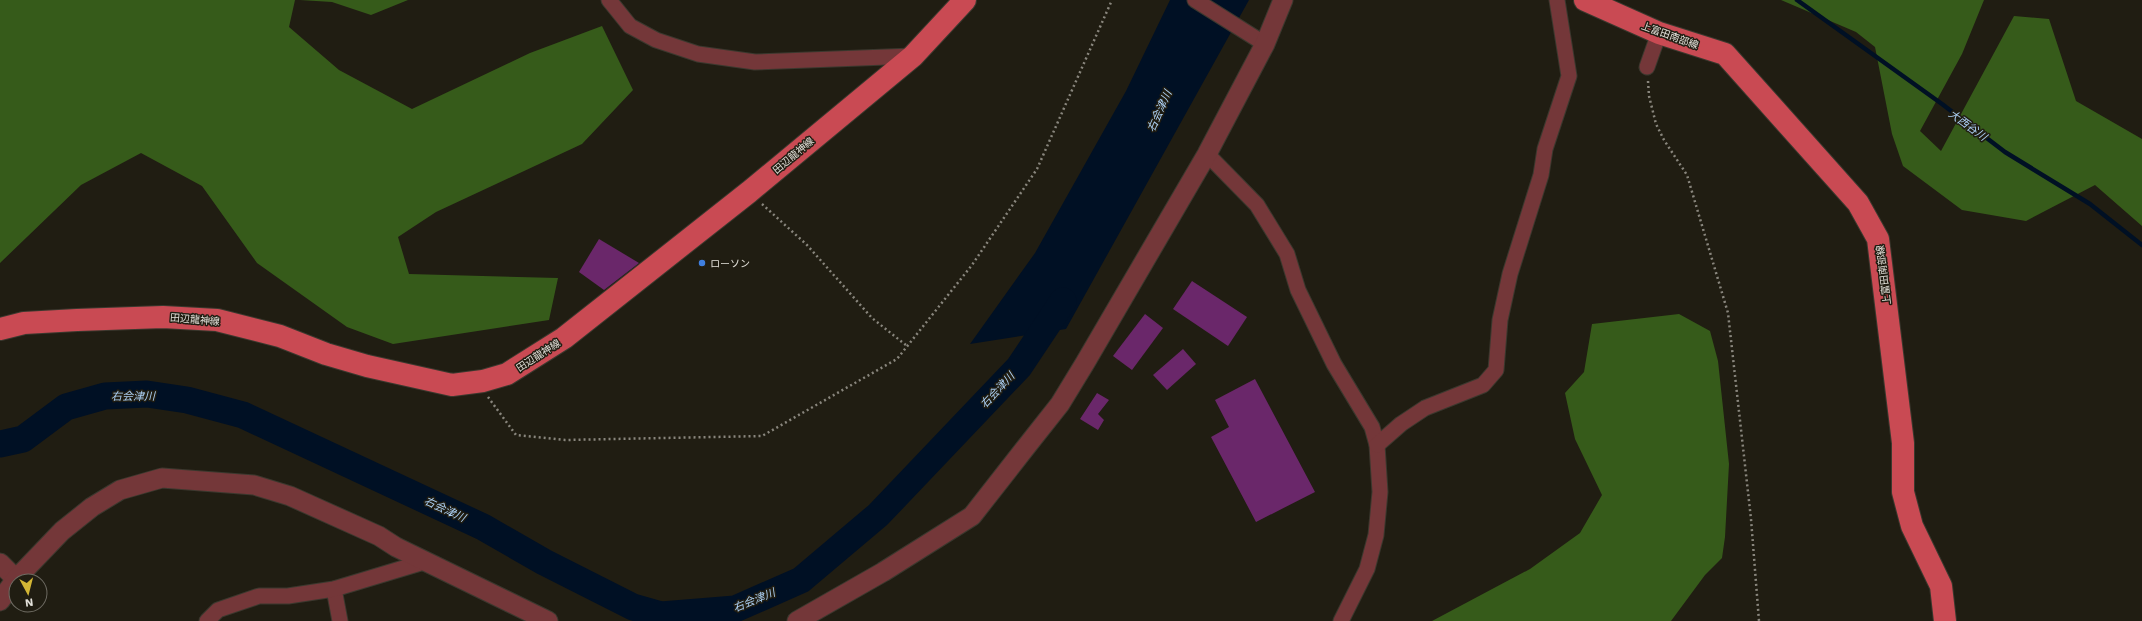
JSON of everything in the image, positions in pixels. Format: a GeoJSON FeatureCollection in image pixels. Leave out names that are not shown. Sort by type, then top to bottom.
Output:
{"type":"FeatureCollection","features":[{"type":"Feature","properties":{"kind":"main road","name":"田辺龍神線"},"geometry":{"type":"LineString","coordinates":[[0,329],[24,323],[77,320],[163,317],[217,320],[280,336],[326,354],[426,380],[452,385],[483,381],[507,374],[534,359],[564,338],[750,192],[913,56],[965,0]]}},
{"type":"Feature","properties":{"kind":"main road","name":"上富田南部線"},"geometry":{"type":"LineString","coordinates":[[1585,0],[1659,33],[1725,54],[1858,203],[1878,239],[1903,443],[1903,492],[1912,526],[1941,586],[1946,621]]}},
{"type":"Feature","properties":{"kind":"street"},"geometry":{"type":"LineString","coordinates":[[609,0],[630,26],[656,40],[698,54],[755,62],[913,56]]}},
{"type":"Feature","properties":{"kind":"street"},"geometry":{"type":"LineString","coordinates":[[1195,0],[1265,44]]}},
{"type":"Feature","properties":{"kind":"street"},"geometry":{"type":"LineString","coordinates":[[797,621],[883,572],[972,516],[1060,404],[1208,154],[1265,44],[1283,0]]}},
{"type":"Feature","properties":{"kind":"street"},"geometry":{"type":"LineString","coordinates":[[1378,445],[1401,424],[1424,408],[1483,385],[1496,370],[1500,320],[1510,274],[1541,175],[1545,149],[1569,76],[1557,0]]}},
{"type":"Feature","properties":{"kind":"street"},"geometry":{"type":"LineString","coordinates":[[1647,66],[1659,33]]}},
{"type":"Feature","properties":{"kind":"street"},"geometry":{"type":"LineString","coordinates":[[1208,154],[1258,205],[1287,254],[1298,290],[1334,364],[1372,427],[1378,445],[1380,492],[1376,535],[1367,569],[1340,621]]}},
{"type":"Feature","properties":{"kind":"street"},"geometry":{"type":"LineString","coordinates":[[22,573],[62,531],[92,507],[120,490],[162,478],[212,481],[254,486],[290,496],[379,536],[548,621]]}},
{"type":"Feature","properties":{"kind":"street"},"geometry":{"type":"LineString","coordinates":[[207,621],[218,610],[260,596],[288,596],[334,589],[427,561]]}},
{"type":"Feature","properties":{"kind":"street"},"geometry":{"type":"LineString","coordinates":[[0,563],[10,573]]}},
{"type":"Feature","properties":{"kind":"street"},"geometry":{"type":"LineString","coordinates":[[334,589],[340,621]]}},
{"type":"Feature","properties":{"kind":"street"},"geometry":{"type":"LineString","coordinates":[[0,601],[8,590]]}},
{"type":"Feature","properties":{"kind":"path"},"geometry":{"type":"LineString","coordinates":[[483,381],[488,397],[516,435],[565,440],[762,436],[897,359],[972,265],[1037,169],[1112,0]]}},
{"type":"Feature","properties":{"kind":"path"},"geometry":{"type":"LineString","coordinates":[[1647,66],[1649,96],[1656,124],[1664,140],[1687,175],[1728,313],[1752,527],[1759,621]]}},
{"type":"Feature","properties":{"kind":"path"},"geometry":{"type":"LineString","coordinates":[[750,192],[807,245],[872,318],[907,346]]}},
{"type":"Feature","properties":{"kind":"green space"},"geometry":{"type":"Polygon","coordinates":[[[0,0],[295,0],[289,27],[339,70],[412,109],[530,53],[602,26],[633,90],[582,144],[436,212],[398,237],[409,274],[558,278],[549,320],[393,344],[347,327],[257,263],[202,186],[141,153],[81,185],[0,263],[0,0]]]}},
{"type":"Feature","properties":{"kind":"green space"},"geometry":{"type":"Polygon","coordinates":[[[300,0],[408,0],[371,15],[332,2],[300,0]]]}},
{"type":"Feature","properties":{"kind":"green space"},"geometry":{"type":"Polygon","coordinates":[[[1781,0],[1984,0],[1962,54],[1920,131],[1941,151],[2014,16],[2049,19],[2076,101],[2142,139],[2142,226],[2095,185],[2026,221],[1962,210],[1903,166],[1892,134],[1875,47],[1856,32],[1781,0]]]}},
{"type":"Feature","properties":{"kind":"green space"},"geometry":{"type":"Polygon","coordinates":[[[1679,314],[1710,331],[1718,361],[1729,464],[1725,537],[1722,558],[1705,575],[1671,621],[1432,621],[1530,569],[1580,533],[1602,495],[1575,439],[1565,393],[1584,372],[1592,324],[1679,314]]]}},
{"type":"Feature","properties":{"kind":"water"},"geometry":{"type":"Polygon","coordinates":[[[1170,0],[1249,0],[1066,329],[970,344],[1035,253],[1126,91],[1170,0]]]}},
{"type":"Feature","properties":{"kind":"building"},"geometry":{"type":"Polygon","coordinates":[[[599,239],[639,263],[604,290],[579,272],[599,239]]]}},
{"type":"Feature","properties":{"kind":"building"},"geometry":{"type":"Polygon","coordinates":[[[1192,281],[1247,317],[1228,346],[1173,309],[1192,281]]]}},
{"type":"Feature","properties":{"kind":"building"},"geometry":{"type":"Polygon","coordinates":[[[1145,314],[1163,328],[1132,370],[1113,356],[1145,314]]]}},
{"type":"Feature","properties":{"kind":"building"},"geometry":{"type":"Polygon","coordinates":[[[1183,349],[1196,364],[1167,390],[1153,375],[1183,349]]]}},
{"type":"Feature","properties":{"kind":"building"},"geometry":{"type":"Polygon","coordinates":[[[1255,379],[1315,492],[1256,522],[1211,437],[1229,427],[1215,400],[1255,379]]]}},
{"type":"Feature","properties":{"kind":"building"},"geometry":{"type":"Polygon","coordinates":[[[1097,393],[1109,400],[1098,414],[1104,420],[1098,430],[1080,419],[1097,393]]]}},
{"type":"Feature","properties":{"kind":"waterway","name":"大西谷川"},"geometry":{"type":"LineString","coordinates":[[1797,0],[1942,104],[2005,152],[2090,204],[2142,245]]}},
{"type":"Feature","properties":{"kind":"waterway","name":"右会津川"},"geometry":{"type":"LineString","coordinates":[[0,444],[23,439],[66,407],[105,396],[147,394],[187,400],[243,415],[483,527],[544,562],[633,607],[661,615],[735,609],[801,580],[878,515],[1019,367],[1063,301]]}},
{"type":"Feature","properties":{"kind":"place","name":"ローソン"},"geometry":{"type":"Point","coordinates":[702,263]}}]}
